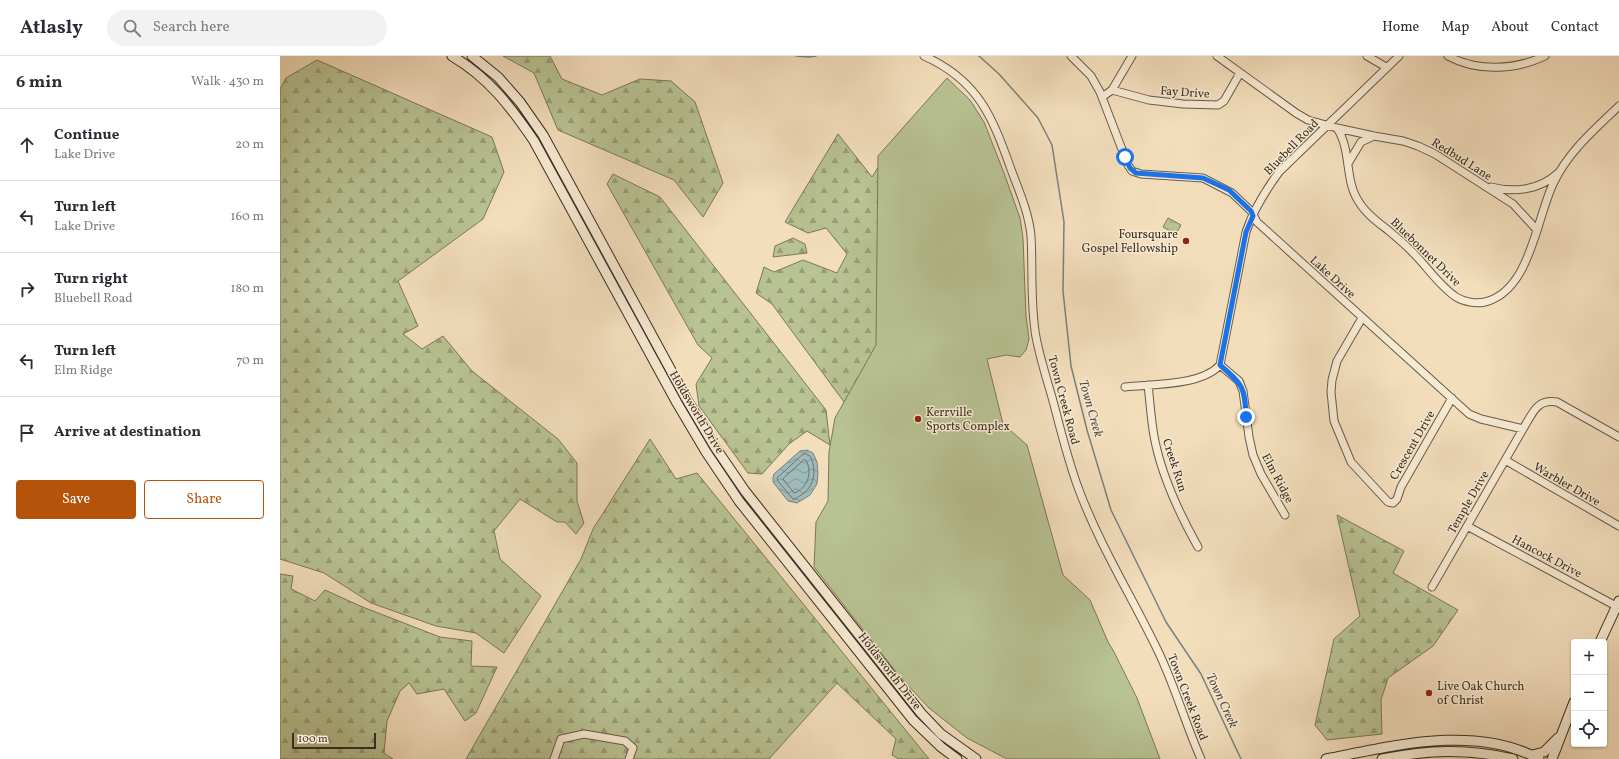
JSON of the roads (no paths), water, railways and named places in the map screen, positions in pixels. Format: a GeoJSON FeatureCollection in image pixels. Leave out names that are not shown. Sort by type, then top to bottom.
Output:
{"type":"FeatureCollection","features":[{"type":"Feature","properties":{"kind":"main road","name":"Holdsworth Drive"},"geometry":{"type":"LineString","coordinates":[[452,56],[464,63],[490,85],[512,108],[534,141],[677,403],[706,452],[739,501],[913,720],[941,747],[957,759]]}},
{"type":"Feature","properties":{"kind":"main road","name":"Holdsworth Drive"},"geometry":{"type":"LineString","coordinates":[[472,56],[498,77],[520,102],[543,135],[686,398],[715,447],[745,491],[921,713],[941,734],[976,759]]}},
{"type":"Feature","properties":{"kind":"main road"},"geometry":{"type":"LineString","coordinates":[[592,248],[602,244]]}},
{"type":"Feature","properties":{"kind":"main road"},"geometry":{"type":"LineString","coordinates":[[774,544],[782,538]]}},
{"type":"Feature","properties":{"kind":"main road"},"geometry":{"type":"LineString","coordinates":[[1601,639],[1618,604]]}},
{"type":"Feature","properties":{"kind":"main road"},"geometry":{"type":"LineString","coordinates":[[1552,759],[1571,710]]}},
{"type":"Feature","properties":{"kind":"main road"},"geometry":{"type":"LineString","coordinates":[[1326,759],[1407,743],[1435,740],[1478,742],[1514,749],[1535,757],[1544,752],[1561,735]]}},
{"type":"Feature","properties":{"kind":"main road"},"geometry":{"type":"LineString","coordinates":[[1382,759],[1436,751],[1477,752],[1513,759]]}},
{"type":"Feature","properties":{"kind":"street","name":"Town Creek Road"},"geometry":{"type":"LineString","coordinates":[[924,56],[952,71],[973,92],[987,110],[998,133],[1025,208],[1031,234],[1036,336],[1068,459],[1093,524],[1159,653],[1189,732],[1201,759]]}},
{"type":"Feature","properties":{"kind":"street","name":"Lake Drive"},"geometry":{"type":"LineString","coordinates":[[1071,56],[1091,76],[1102,97],[1128,165],[1132,171],[1141,174],[1203,178],[1229,190],[1251,211],[1257,222],[1473,417],[1523,429]]}},
{"type":"Feature","properties":{"kind":"street"},"geometry":{"type":"LineString","coordinates":[[1102,97],[1112,90],[1132,56]]}},
{"type":"Feature","properties":{"kind":"street"},"geometry":{"type":"LineString","coordinates":[[1216,56],[1296,113],[1308,120],[1337,128]]}},
{"type":"Feature","properties":{"kind":"street"},"geometry":{"type":"LineString","coordinates":[[1367,56],[1386,67]]}},
{"type":"Feature","properties":{"kind":"street","name":"Bluebell Road"},"geometry":{"type":"LineString","coordinates":[[1220,365],[1246,232],[1268,189],[1279,172],[1399,56]]}},
{"type":"Feature","properties":{"kind":"street"},"geometry":{"type":"LineString","coordinates":[[1448,56],[1475,66],[1498,68],[1527,63],[1544,56]]}},
{"type":"Feature","properties":{"kind":"street","name":"Fay Drive"},"geometry":{"type":"LineString","coordinates":[[1112,90],[1149,100],[1183,104],[1218,105],[1224,101],[1240,73]]}},
{"type":"Feature","properties":{"kind":"street","name":"Bluebonnet Drive"},"geometry":{"type":"LineString","coordinates":[[1337,128],[1341,134],[1347,152],[1351,186],[1359,202],[1373,218],[1404,243],[1447,291],[1458,298],[1469,302],[1482,303],[1493,300],[1503,294],[1519,275],[1534,240],[1546,201],[1561,170],[1583,140],[1619,106]]}},
{"type":"Feature","properties":{"kind":"street","name":"Redbud Lane"},"geometry":{"type":"LineString","coordinates":[[1337,128],[1391,138],[1418,146],[1435,154],[1513,204],[1537,230]]}},
{"type":"Feature","properties":{"kind":"street"},"geometry":{"type":"LineString","coordinates":[[1348,163],[1361,142],[1374,136]]}},
{"type":"Feature","properties":{"kind":"street"},"geometry":{"type":"LineString","coordinates":[[1483,185],[1503,190],[1519,190],[1541,185],[1552,179],[1561,170]]}},
{"type":"Feature","properties":{"kind":"street","name":"Crescent Drive"},"geometry":{"type":"LineString","coordinates":[[1362,318],[1343,348],[1332,380],[1334,421],[1351,462],[1388,502],[1393,503],[1397,501],[1401,487],[1452,398]]}},
{"type":"Feature","properties":{"kind":"street"},"geometry":{"type":"LineString","coordinates":[[1125,387],[1194,381],[1208,375],[1220,365]]}},
{"type":"Feature","properties":{"kind":"street","name":"Elm Ridge"},"geometry":{"type":"LineString","coordinates":[[1220,365],[1239,381],[1244,391],[1249,437],[1253,455],[1261,474],[1285,515]]}},
{"type":"Feature","properties":{"kind":"street","name":"Creek Run"},"geometry":{"type":"LineString","coordinates":[[1148,385],[1154,435],[1167,481],[1187,527],[1198,547]]}},
{"type":"Feature","properties":{"kind":"street"},"geometry":{"type":"LineString","coordinates":[[1523,429],[1536,407],[1542,402],[1549,401],[1562,404],[1619,438]]}},
{"type":"Feature","properties":{"kind":"street","name":"Temple Drive"},"geometry":{"type":"LineString","coordinates":[[1432,587],[1523,429]]}},
{"type":"Feature","properties":{"kind":"street","name":"Warbler Drive"},"geometry":{"type":"LineString","coordinates":[[1505,460],[1619,526]]}},
{"type":"Feature","properties":{"kind":"street","name":"Hancock Drive"},"geometry":{"type":"LineString","coordinates":[[1467,526],[1618,604]]}},
{"type":"Feature","properties":{"kind":"street"},"geometry":{"type":"LineString","coordinates":[[554,759],[561,739],[584,734],[626,741],[633,748],[629,759]]}},
{"type":"Feature","properties":{"kind":"street"},"geometry":{"type":"LineString","coordinates":[[1407,743],[1409,754]]}},
{"type":"Feature","properties":{"kind":"water"},"geometry":{"type":"Polygon","coordinates":[[[807,450],[813,453],[817,462],[817,484],[810,495],[797,503],[788,501],[773,482],[774,474],[800,451],[807,450]]]}},
{"type":"Feature","properties":{"kind":"waterway","name":"Town Creek"},"geometry":{"type":"LineString","coordinates":[[796,56],[816,56]]}},
{"type":"Feature","properties":{"kind":"waterway","name":"Town Creek"},"geometry":{"type":"LineString","coordinates":[[979,56],[999,74],[1038,118],[1052,145],[1064,222],[1063,291],[1071,366],[1087,430],[1111,510],[1166,622],[1201,674],[1241,759]]}},
{"type":"Feature","properties":{"kind":"place","name":"Foursquare Gospel Fellowship"},"geometry":{"type":"Point","coordinates":[1186,241]}},
{"type":"Feature","properties":{"kind":"place","name":"Kerrville Sports Complex"},"geometry":{"type":"Point","coordinates":[918,419]}},
{"type":"Feature","properties":{"kind":"place","name":"Live Oak Church of Christ"},"geometry":{"type":"Point","coordinates":[1429,693]}}]}
